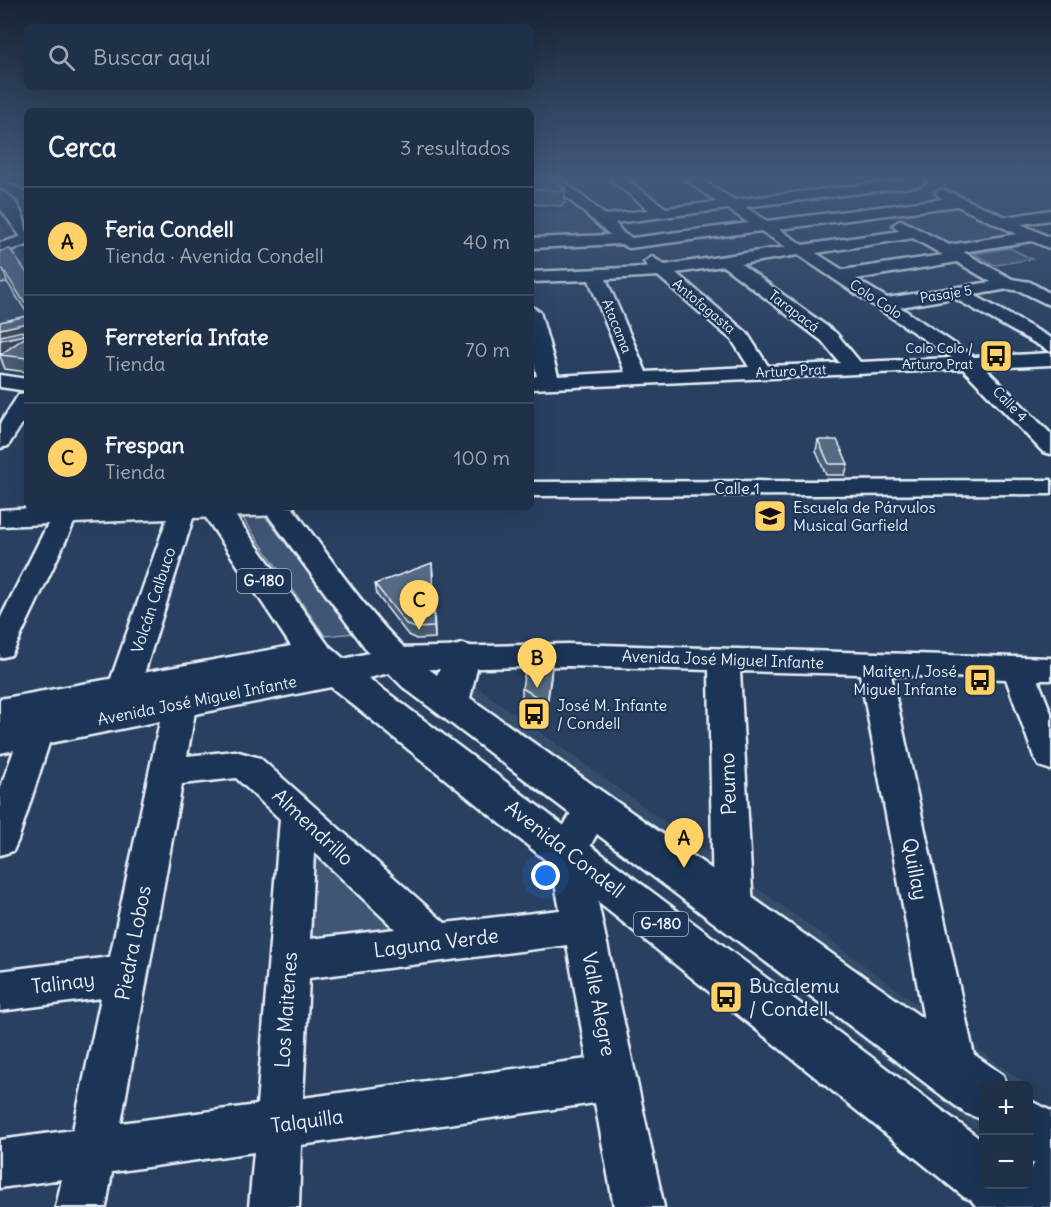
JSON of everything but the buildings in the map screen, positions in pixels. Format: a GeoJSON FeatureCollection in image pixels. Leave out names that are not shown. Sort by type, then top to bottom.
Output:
{"type":"FeatureCollection","features":[{"type":"Feature","properties":{"kind":"main road","name":"Avenida Condell"},"geometry":{"type":"LineString","coordinates":[[215,510],[301,635],[327,663],[979,1173]]}},
{"type":"Feature","properties":{"kind":"main road"},"geometry":{"type":"LineString","coordinates":[[280,510],[372,635],[394,659],[970,1084]]}},
{"type":"Feature","properties":{"kind":"main road"},"geometry":{"type":"LineString","coordinates":[[451,703],[455,676],[462,656]]}},
{"type":"Feature","properties":{"kind":"main road","name":"Avenida José Miguel Infante"},"geometry":{"type":"LineString","coordinates":[[0,738],[183,691],[327,663],[394,659]]}},
{"type":"Feature","properties":{"kind":"main road","name":"Avenida José Miguel Infante"},"geometry":{"type":"LineString","coordinates":[[0,713],[123,690],[183,691]]}},
{"type":"Feature","properties":{"kind":"main road"},"geometry":{"type":"LineString","coordinates":[[1033,1130],[1051,1144]]}},
{"type":"Feature","properties":{"kind":"main road"},"geometry":{"type":"LineString","coordinates":[[998,1189],[1022,1207]]}},
{"type":"Feature","properties":{"kind":"street","name":"Antofagasta"},"geometry":{"type":"LineString","coordinates":[[620,235],[740,337],[762,372]]}},
{"type":"Feature","properties":{"kind":"street"},"geometry":{"type":"LineString","coordinates":[[534,243],[627,241],[679,235]]}},
{"type":"Feature","properties":{"kind":"street","name":"Colo Colo"},"geometry":{"type":"LineString","coordinates":[[779,235],[969,362]]}},
{"type":"Feature","properties":{"kind":"street"},"geometry":{"type":"LineString","coordinates":[[534,278],[662,271],[899,235]]}},
{"type":"Feature","properties":{"kind":"street"},"geometry":{"type":"LineString","coordinates":[[919,235],[1008,284],[1024,286],[1051,301]]}},
{"type":"Feature","properties":{"kind":"street"},"geometry":{"type":"LineString","coordinates":[[840,276],[1034,236],[1051,244]]}},
{"type":"Feature","properties":{"kind":"street"},"geometry":{"type":"LineString","coordinates":[[0,248],[24,241]]}},
{"type":"Feature","properties":{"kind":"street"},"geometry":{"type":"LineString","coordinates":[[0,255],[24,250]]}},
{"type":"Feature","properties":{"kind":"street","name":"Tarapacá"},"geometry":{"type":"LineString","coordinates":[[727,261],[829,338],[855,368]]}},
{"type":"Feature","properties":{"kind":"street","name":"Atacama"},"geometry":{"type":"LineString","coordinates":[[596,275],[638,378]]}},
{"type":"Feature","properties":{"kind":"street","name":"Pasaje 5"},"geometry":{"type":"LineString","coordinates":[[884,304],[1008,284]]}},
{"type":"Feature","properties":{"kind":"street"},"geometry":{"type":"LineString","coordinates":[[956,292],[1051,346]]}},
{"type":"Feature","properties":{"kind":"street"},"geometry":{"type":"LineString","coordinates":[[534,335],[540,382]]}},
{"type":"Feature","properties":{"kind":"street","name":"Arturo Prat"},"geometry":{"type":"LineString","coordinates":[[540,382],[1051,358]]}},
{"type":"Feature","properties":{"kind":"street","name":"Calle 4"},"geometry":{"type":"LineString","coordinates":[[969,362],[1049,443]]}},
{"type":"Feature","properties":{"kind":"street"},"geometry":{"type":"LineString","coordinates":[[0,381],[24,385]]}},
{"type":"Feature","properties":{"kind":"street"},"geometry":{"type":"LineString","coordinates":[[0,441],[24,404]]}},
{"type":"Feature","properties":{"kind":"street","name":"Calle 1"},"geometry":{"type":"LineString","coordinates":[[534,489],[1051,488]]}},
{"type":"Feature","properties":{"kind":"street"},"geometry":{"type":"LineString","coordinates":[[0,518],[63,511],[123,510]]}},
{"type":"Feature","properties":{"kind":"street","name":"Volcán Calbuco"},"geometry":{"type":"LineString","coordinates":[[123,690],[183,510]]}},
{"type":"Feature","properties":{"kind":"street"},"geometry":{"type":"LineString","coordinates":[[0,648],[61,524],[63,511]]}},
{"type":"Feature","properties":{"kind":"street","name":"Avenida José Miguel Infante"},"geometry":{"type":"LineString","coordinates":[[394,659],[568,655],[1051,669]]}},
{"type":"Feature","properties":{"kind":"street","name":"Peumo"},"geometry":{"type":"LineString","coordinates":[[724,660],[733,909]]}},
{"type":"Feature","properties":{"kind":"street","name":"Quillay"},"geometry":{"type":"LineString","coordinates":[[873,664],[970,1084]]}},
{"type":"Feature","properties":{"kind":"street"},"geometry":{"type":"LineString","coordinates":[[1018,668],[1051,758]]}},
{"type":"Feature","properties":{"kind":"street","name":"Piedra Lobos"},"geometry":{"type":"LineString","coordinates":[[81,1207],[183,691]]}},
{"type":"Feature","properties":{"kind":"street"},"geometry":{"type":"LineString","coordinates":[[0,840],[37,730]]}},
{"type":"Feature","properties":{"kind":"street","name":"Almendrillo"},"geometry":{"type":"LineString","coordinates":[[167,772],[242,765],[252,771],[438,943]]}},
{"type":"Feature","properties":{"kind":"street"},"geometry":{"type":"LineString","coordinates":[[568,851],[594,806]]}},
{"type":"Feature","properties":{"kind":"street","name":"Los Maitenes"},"geometry":{"type":"LineString","coordinates":[[274,1207],[298,814]]}},
{"type":"Feature","properties":{"kind":"street","name":"Valle Alegre"},"geometry":{"type":"LineString","coordinates":[[568,851],[639,1207]]}},
{"type":"Feature","properties":{"kind":"street","name":"Laguna Verde"},"geometry":{"type":"LineString","coordinates":[[289,961],[583,926]]}},
{"type":"Feature","properties":{"kind":"street","name":"Talinay"},"geometry":{"type":"LineString","coordinates":[[0,991],[127,975]]}},
{"type":"Feature","properties":{"kind":"street","name":"Talquilla"},"geometry":{"type":"LineString","coordinates":[[0,1164],[614,1078]]}},
{"type":"Feature","properties":{"kind":"street"},"geometry":{"type":"LineString","coordinates":[[1038,1207],[1051,1181]]}},
{"type":"Feature","properties":{"kind":"shaded area"},"geometry":{"type":"Polygon","coordinates":[[[0,235],[9,235],[24,257],[24,374],[0,370],[0,235]]]}},
{"type":"Feature","properties":{"kind":"shaded area"},"geometry":{"type":"Polygon","coordinates":[[[534,235],[611,237],[534,240],[534,235]]]}},
{"type":"Feature","properties":{"kind":"shaded area"},"geometry":{"type":"Polygon","coordinates":[[[925,235],[1016,237],[947,247],[925,235]]]}},
{"type":"Feature","properties":{"kind":"shaded area"},"geometry":{"type":"Polygon","coordinates":[[[1010,248],[1032,259],[995,265],[974,254],[1010,248]]]}},
{"type":"Feature","properties":{"kind":"shaded area"},"geometry":{"type":"Polygon","coordinates":[[[264,515],[355,633],[325,636],[241,516],[264,515]]]}},
{"type":"Feature","properties":{"kind":"shaded area"},"geometry":{"type":"Polygon","coordinates":[[[449,667],[838,946],[1022,1081],[979,1081],[979,1132],[385,672],[449,667]]]}},
{"type":"Feature","properties":{"kind":"shaded area"},"geometry":{"type":"Polygon","coordinates":[[[306,844],[403,928],[300,938],[306,844]]]}},
{"type":"Feature","properties":{"kind":"place","name":"Colo Colo / Arturo Prat"},"geometry":{"type":"Point","coordinates":[996,356]}},
{"type":"Feature","properties":{"kind":"place","name":"Escuela de Párvulos Musical Garfield"},"geometry":{"type":"Point","coordinates":[770,516]}},
{"type":"Feature","properties":{"kind":"place","name":"Frespan"},"geometry":{"type":"Point","coordinates":[419,630]}},
{"type":"Feature","properties":{"kind":"place","name":"Maiten / José Miguel Infante"},"geometry":{"type":"Point","coordinates":[980,680]}},
{"type":"Feature","properties":{"kind":"place","name":"Ferretería Infate"},"geometry":{"type":"Point","coordinates":[537,688]}},
{"type":"Feature","properties":{"kind":"place","name":"José M. Infante / Condell"},"geometry":{"type":"Point","coordinates":[534,714]}},
{"type":"Feature","properties":{"kind":"place","name":"Feria Condell"},"geometry":{"type":"Point","coordinates":[684,868]}},
{"type":"Feature","properties":{"kind":"place","name":"Bucalemu / Condell"},"geometry":{"type":"Point","coordinates":[726,997]}}]}
